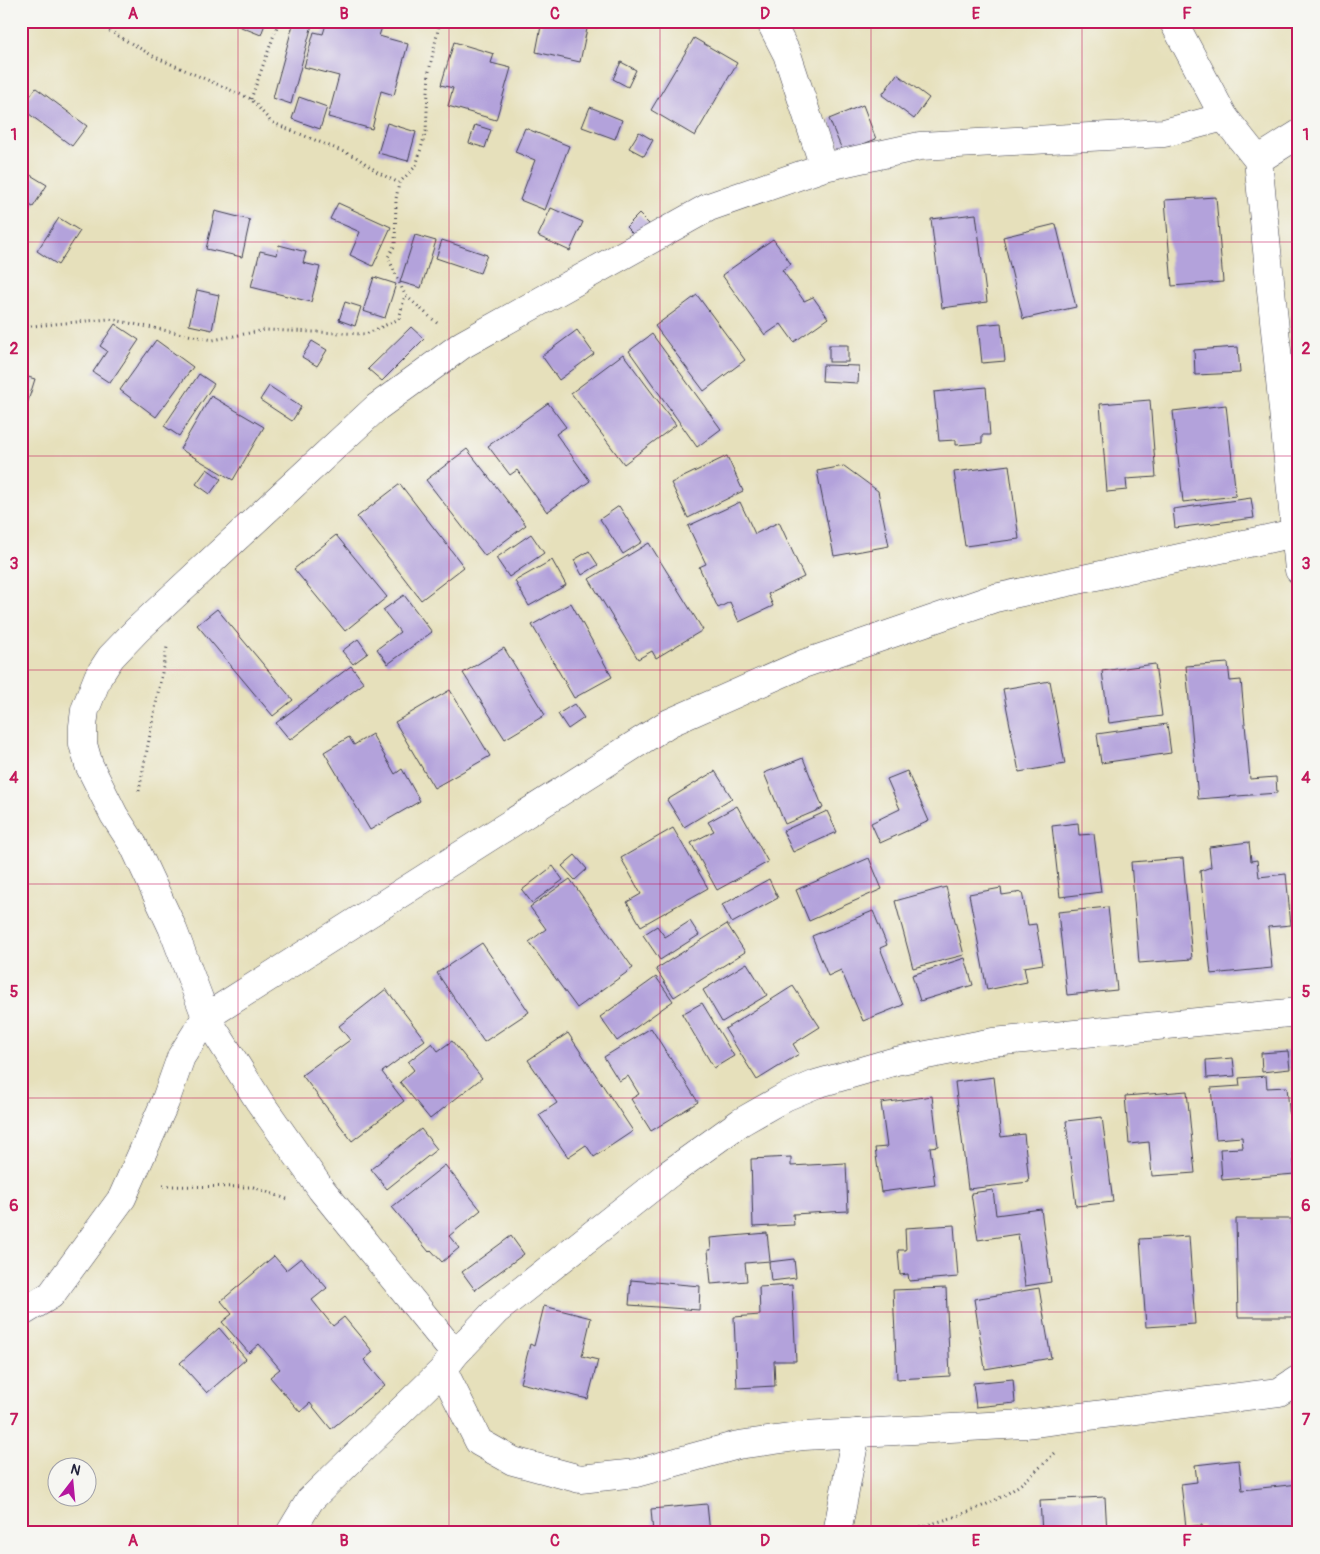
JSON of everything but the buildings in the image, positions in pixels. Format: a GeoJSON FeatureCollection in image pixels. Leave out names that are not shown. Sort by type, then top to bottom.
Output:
{"type":"FeatureCollection","features":[{"type":"Feature","properties":{"kind":"street"},"geometry":{"type":"LineString","coordinates":[[770,21],[787,54],[824,167]]}},
{"type":"Feature","properties":{"kind":"street"},"geometry":{"type":"LineString","coordinates":[[1173,21],[1224,117],[1258,160],[1298,532],[1299,570]]}},
{"type":"Feature","properties":{"kind":"street"},"geometry":{"type":"LineString","coordinates":[[1224,117],[1164,133],[920,146],[824,167],[709,206],[462,345],[377,407],[193,577],[111,657],[90,694],[83,726],[83,744],[89,765],[114,815],[134,846],[172,927],[206,1017],[259,1101],[321,1190],[449,1362],[479,1442],[513,1462],[580,1479],[636,1473],[738,1445],[804,1436],[856,1432],[1025,1424],[1279,1392],[1299,1379]]}},
{"type":"Feature","properties":{"kind":"street"},"geometry":{"type":"LineString","coordinates":[[1258,160],[1299,134]]}},
{"type":"Feature","properties":{"kind":"street"},"geometry":{"type":"LineString","coordinates":[[21,1313],[51,1295],[122,1198],[165,1102],[181,1057],[206,1017],[669,723],[803,664],[995,598],[1298,532]]}},
{"type":"Feature","properties":{"kind":"street"},"geometry":{"type":"LineString","coordinates":[[290,1533],[310,1500],[449,1362],[496,1311],[670,1173],[741,1122],[785,1097],[808,1087],[896,1061],[993,1042],[1299,1012]]}},
{"type":"Feature","properties":{"kind":"street"},"geometry":{"type":"LineString","coordinates":[[837,1533],[856,1432]]}},
{"type":"Feature","properties":{"kind":"path"},"geometry":{"type":"LineString","coordinates":[[92,21],[155,57],[251,99],[271,122],[356,156],[379,173],[399,183]]}},
{"type":"Feature","properties":{"kind":"path"},"geometry":{"type":"LineString","coordinates":[[251,99],[279,21]]}},
{"type":"Feature","properties":{"kind":"path"},"geometry":{"type":"LineString","coordinates":[[440,21],[429,71],[426,131],[416,166],[399,183],[396,199],[395,245],[388,257],[405,295],[462,345]]}},
{"type":"Feature","properties":{"kind":"path"},"geometry":{"type":"LineString","coordinates":[[21,327],[109,319],[213,340],[265,330],[366,334],[399,320],[405,295]]}},
{"type":"Feature","properties":{"kind":"path"},"geometry":{"type":"LineString","coordinates":[[139,794],[168,644]]}},
{"type":"Feature","properties":{"kind":"path"},"geometry":{"type":"LineString","coordinates":[[122,1198],[167,1186],[253,1187],[290,1200]]}},
{"type":"Feature","properties":{"kind":"path"},"geometry":{"type":"LineString","coordinates":[[896,1533],[974,1509],[1009,1492],[1027,1480],[1092,1416]]}}]}
